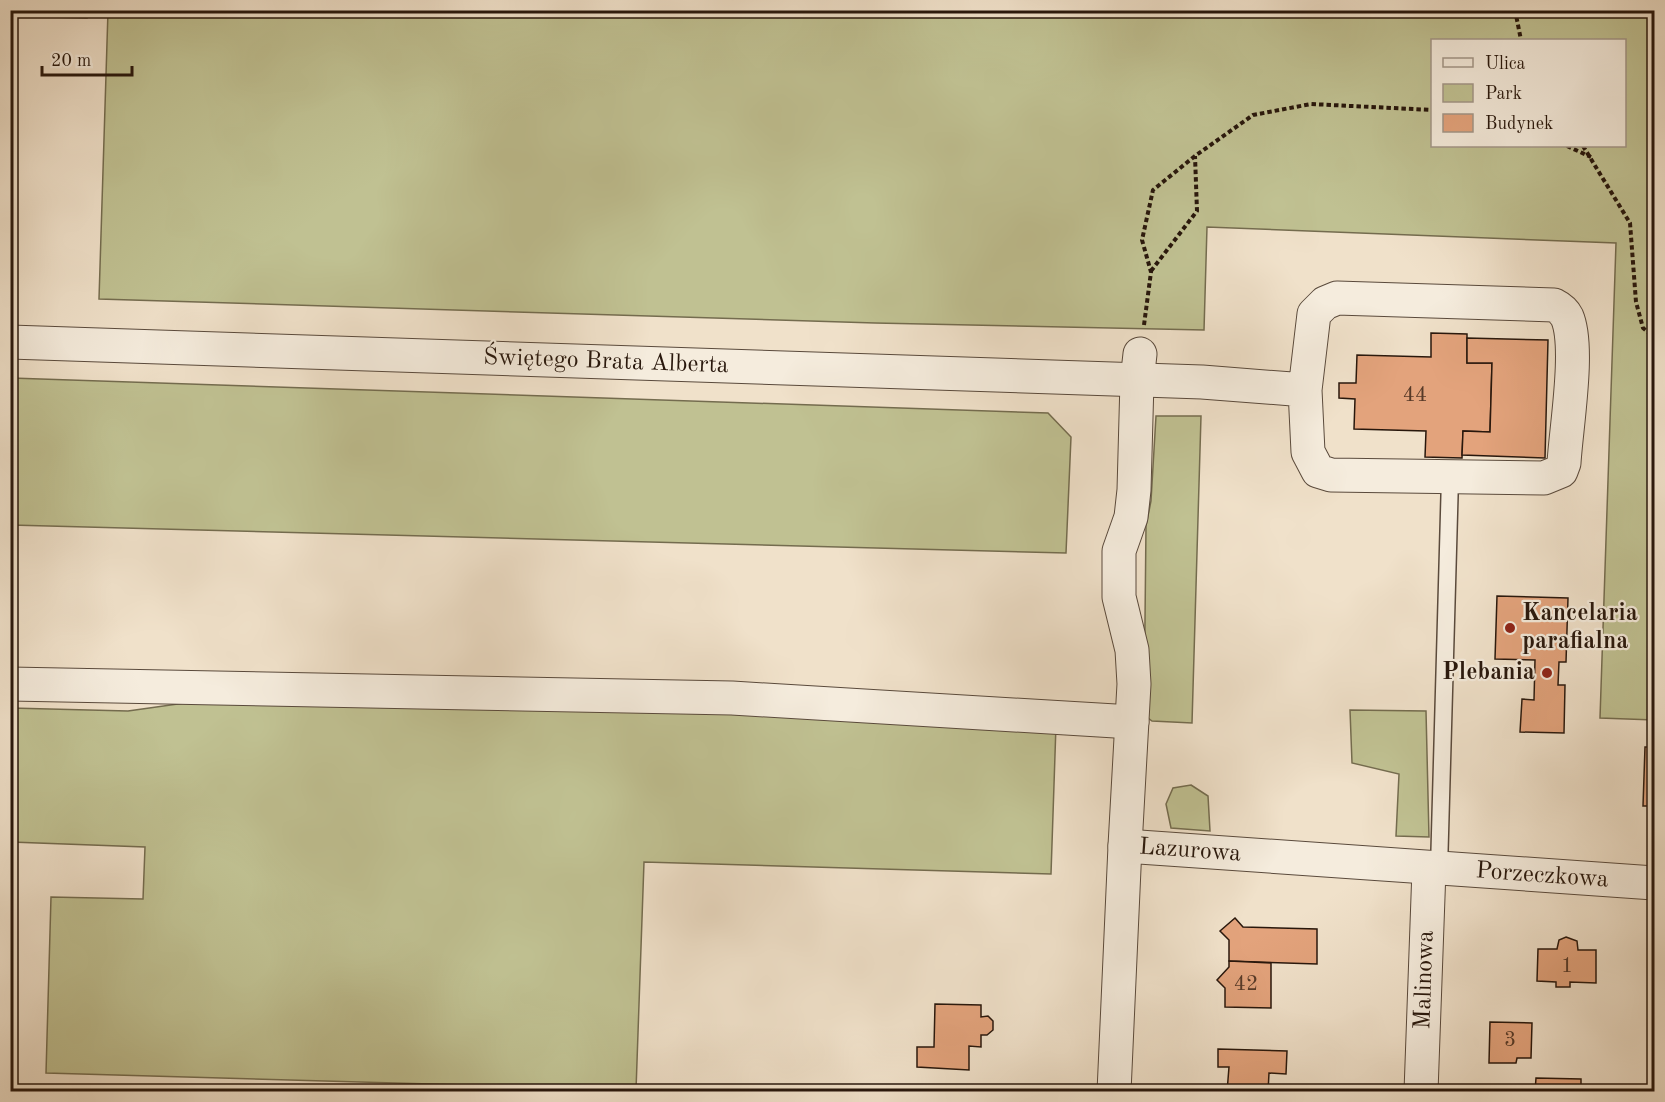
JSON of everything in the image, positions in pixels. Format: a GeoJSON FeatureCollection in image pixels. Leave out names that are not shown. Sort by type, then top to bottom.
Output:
{"type":"FeatureCollection","features":[{"type":"Feature","properties":{"kind":"street"},"geometry":{"type":"LineString","coordinates":[[1337,298],[1554,305],[1562,309],[1568,318],[1572,346],[1561,471],[1544,478],[1330,475],[1318,471],[1308,452],[1305,390],[1314,314],[1325,303],[1337,298]]}},
{"type":"Feature","properties":{"kind":"street","name":"Świętego Brata Alberta"},"geometry":{"type":"LineString","coordinates":[[10,342],[1138,367],[1202,381],[1305,390]]}},
{"type":"Feature","properties":{"kind":"street"},"geometry":{"type":"LineString","coordinates":[[1125,846],[1132,722],[1132,650],[1119,597],[1119,551],[1131,517],[1134,490],[1138,367]]}},
{"type":"Feature","properties":{"kind":"street"},"geometry":{"type":"LineString","coordinates":[[10,684],[732,698],[1132,722]]}},
{"type":"Feature","properties":{"kind":"street","name":"Lazurowa"},"geometry":{"type":"LineString","coordinates":[[1114,1092],[1125,846],[1434,869]]}},
{"type":"Feature","properties":{"kind":"street","name":"Porzeczkowa"},"geometry":{"type":"LineString","coordinates":[[1434,869],[1654,883]]}},
{"type":"Feature","properties":{"kind":"street","name":"Malinowa"},"geometry":{"type":"LineString","coordinates":[[1421,1092],[1434,869]]}},
{"type":"Feature","properties":{"kind":"lane"},"geometry":{"type":"LineString","coordinates":[[1434,869],[1450,478]]}},
{"type":"Feature","properties":{"kind":"path"},"geometry":{"type":"LineString","coordinates":[[1515,10],[1521,39]]}},
{"type":"Feature","properties":{"kind":"path"},"geometry":{"type":"LineString","coordinates":[[1138,367],[1151,272],[1142,240],[1153,190],[1195,156],[1253,115],[1311,104],[1431,110]]}},
{"type":"Feature","properties":{"kind":"path"},"geometry":{"type":"LineString","coordinates":[[1569,147],[1592,158]]}},
{"type":"Feature","properties":{"kind":"path"},"geometry":{"type":"LineString","coordinates":[[1584,147],[1630,223],[1636,302],[1642,328],[1654,337]]}},
{"type":"Feature","properties":{"kind":"path"},"geometry":{"type":"LineString","coordinates":[[1151,272],[1197,211],[1195,156]]}},
{"type":"Feature","properties":{"kind":"green space"},"geometry":{"type":"Polygon","coordinates":[[[11,10],[87,11],[87,18],[11,16],[11,10]]]}},
{"type":"Feature","properties":{"kind":"green space"},"geometry":{"type":"Polygon","coordinates":[[[108,11],[1654,11],[1654,720],[1600,718],[1616,243],[1207,227],[1204,330],[875,323],[99,299],[108,11]]]}},
{"type":"Feature","properties":{"kind":"green space"},"geometry":{"type":"Polygon","coordinates":[[[11,378],[1048,413],[1071,437],[1066,553],[11,525],[11,378]]]}},
{"type":"Feature","properties":{"kind":"green space"},"geometry":{"type":"Polygon","coordinates":[[[1156,416],[1201,416],[1192,723],[1152,721],[1144,715],[1146,526],[1151,501],[1156,416]]]}},
{"type":"Feature","properties":{"kind":"green space"},"geometry":{"type":"Polygon","coordinates":[[[199,701],[704,706],[1056,725],[1051,874],[644,862],[636,1090],[46,1073],[51,897],[143,899],[145,847],[11,842],[11,708],[128,711],[199,701]]]}},
{"type":"Feature","properties":{"kind":"green space"},"geometry":{"type":"Polygon","coordinates":[[[1350,710],[1426,711],[1429,837],[1396,836],[1399,774],[1352,763],[1350,710]]]}},
{"type":"Feature","properties":{"kind":"green space"},"geometry":{"type":"Polygon","coordinates":[[[1191,785],[1208,796],[1210,831],[1171,828],[1166,804],[1173,788],[1191,785]]]}},
{"type":"Feature","properties":{"kind":"building"},"geometry":{"type":"Polygon","coordinates":[[[1431,333],[1467,334],[1467,363],[1492,363],[1490,432],[1463,431],[1462,458],[1425,457],[1426,431],[1354,429],[1355,399],[1339,398],[1339,383],[1356,383],[1357,355],[1431,357],[1431,333]]]}},
{"type":"Feature","properties":{"kind":"building"},"geometry":{"type":"Polygon","coordinates":[[[1467,338],[1548,340],[1545,458],[1462,455],[1463,431],[1490,432],[1492,363],[1467,363],[1467,338]]]}},
{"type":"Feature","properties":{"kind":"building","name":"Plebania"},"geometry":{"type":"Polygon","coordinates":[[[1497,596],[1568,598],[1566,662],[1559,662],[1558,685],[1565,685],[1564,733],[1520,732],[1522,699],[1534,700],[1535,660],[1495,659],[1497,596]]]}},
{"type":"Feature","properties":{"kind":"building"},"geometry":{"type":"Polygon","coordinates":[[[1645,747],[1654,747],[1654,806],[1643,806],[1645,747]]]}},
{"type":"Feature","properties":{"kind":"building"},"geometry":{"type":"Polygon","coordinates":[[[1235,918],[1243,927],[1317,929],[1317,964],[1229,961],[1229,940],[1220,931],[1235,918]]]}},
{"type":"Feature","properties":{"kind":"building"},"geometry":{"type":"Polygon","coordinates":[[[1566,937],[1577,941],[1578,950],[1596,950],[1596,983],[1570,982],[1570,987],[1556,987],[1556,982],[1537,981],[1538,949],[1557,949],[1559,940],[1566,937]]]}},
{"type":"Feature","properties":{"kind":"building"},"geometry":{"type":"Polygon","coordinates":[[[1229,961],[1271,963],[1271,1008],[1225,1007],[1225,988],[1217,980],[1229,967],[1229,961]]]}},
{"type":"Feature","properties":{"kind":"building"},"geometry":{"type":"Polygon","coordinates":[[[935,1004],[981,1005],[981,1017],[988,1016],[993,1021],[993,1030],[987,1035],[981,1035],[981,1047],[969,1046],[969,1070],[917,1067],[917,1047],[934,1047],[935,1004]]]}},
{"type":"Feature","properties":{"kind":"building"},"geometry":{"type":"Polygon","coordinates":[[[1490,1022],[1532,1023],[1531,1058],[1517,1058],[1516,1063],[1489,1063],[1490,1022]]]}},
{"type":"Feature","properties":{"kind":"building"},"geometry":{"type":"Polygon","coordinates":[[[1218,1049],[1287,1051],[1286,1074],[1269,1073],[1268,1092],[1227,1092],[1229,1067],[1218,1067],[1218,1049]]]}},
{"type":"Feature","properties":{"kind":"building"},"geometry":{"type":"Polygon","coordinates":[[[1536,1078],[1581,1079],[1581,1092],[1535,1092],[1536,1078]]]}},
{"type":"Feature","properties":{"kind":"place","name":"Kancelaria parafialna"},"geometry":{"type":"Point","coordinates":[1510,628]}},
{"type":"Feature","properties":{"kind":"place","name":"Plebania"},"geometry":{"type":"Point","coordinates":[1547,673]}}]}
